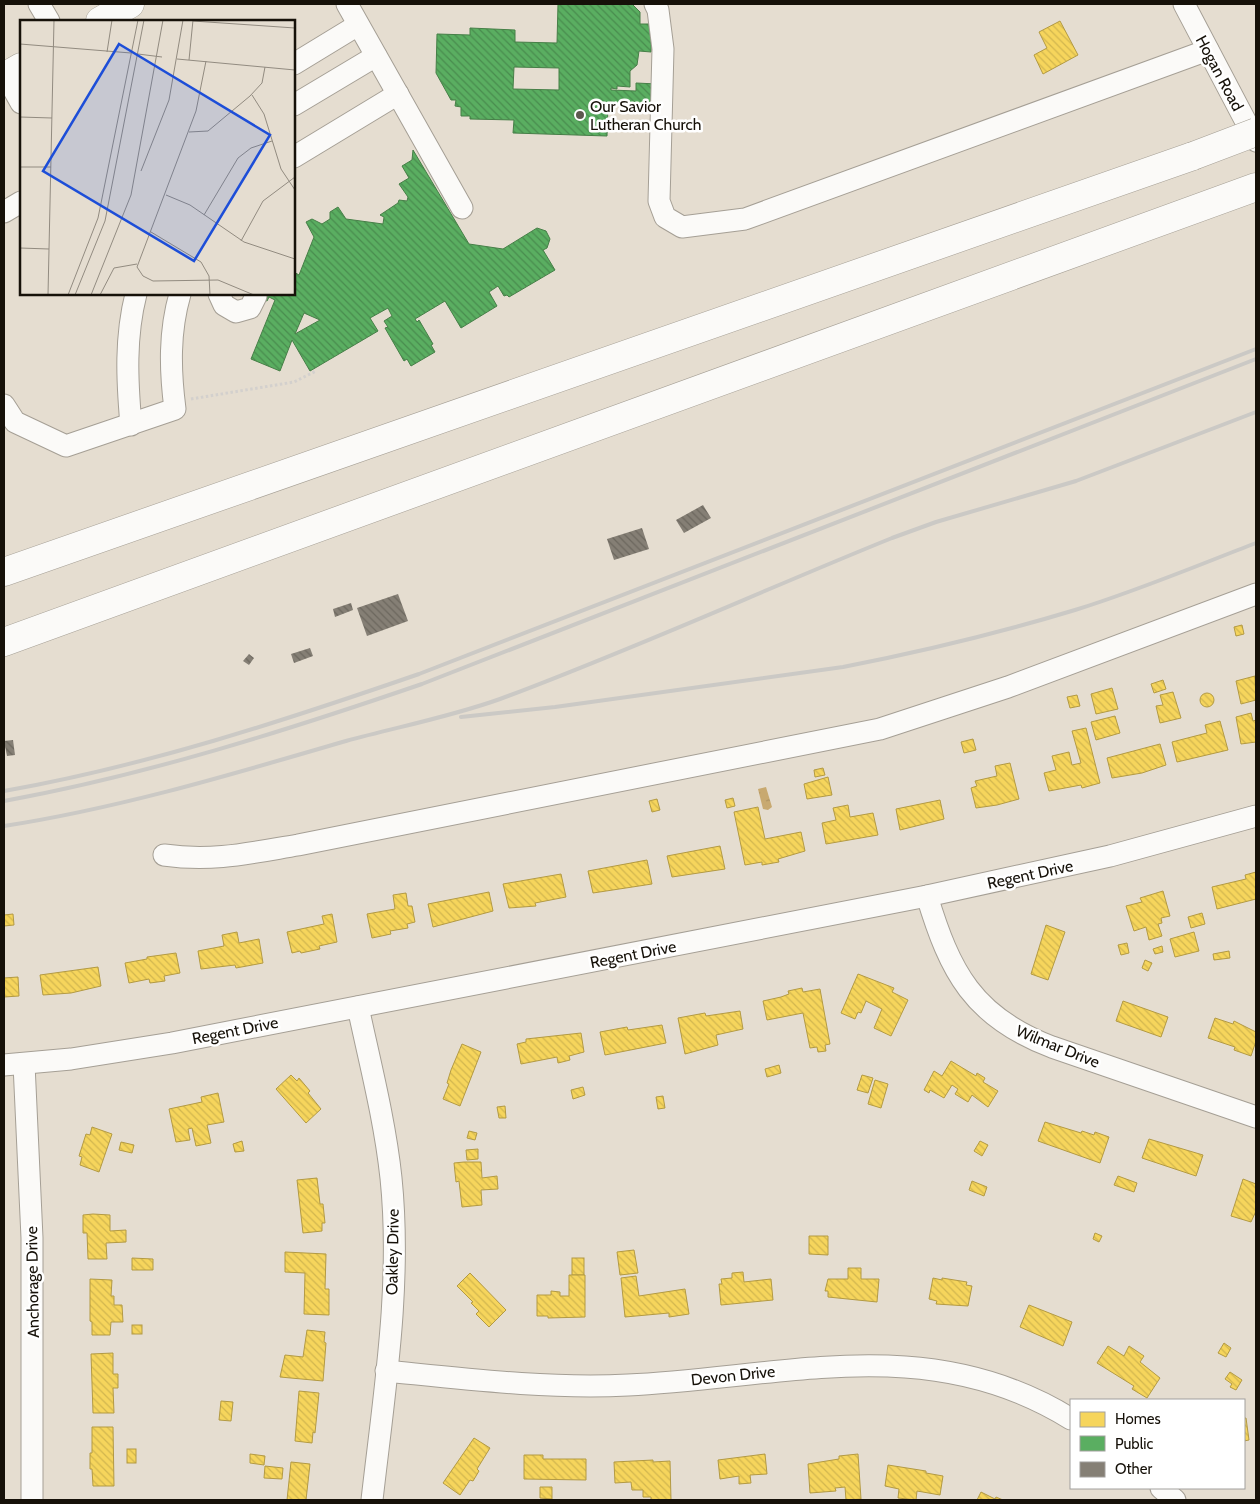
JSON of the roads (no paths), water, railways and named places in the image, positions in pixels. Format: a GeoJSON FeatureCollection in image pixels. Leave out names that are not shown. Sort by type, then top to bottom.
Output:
{"type":"FeatureCollection","features":[{"type":"Feature","properties":{"kind":"main road"},"geometry":{"type":"LineString","coordinates":[[102,20],[130,4]]}},
{"type":"Feature","properties":{"kind":"main road"},"geometry":{"type":"LineString","coordinates":[[4,572],[1193,156],[1256,132]]}},
{"type":"Feature","properties":{"kind":"main road"},"geometry":{"type":"LineString","coordinates":[[4,642],[1256,187]]}},
{"type":"Feature","properties":{"kind":"street"},"geometry":{"type":"LineString","coordinates":[[39,4],[48,20]]}},
{"type":"Feature","properties":{"kind":"street"},"geometry":{"type":"LineString","coordinates":[[347,4],[462,208]]}},
{"type":"Feature","properties":{"kind":"street"},"geometry":{"type":"LineString","coordinates":[[655,4],[658,10],[663,49],[659,202],[666,218],[682,227],[745,220],[1208,50]]}},
{"type":"Feature","properties":{"kind":"street","name":"Hogan Road"},"geometry":{"type":"LineString","coordinates":[[1184,4],[1256,142]]}},
{"type":"Feature","properties":{"kind":"street"},"geometry":{"type":"LineString","coordinates":[[295,63],[358,25]]}},
{"type":"Feature","properties":{"kind":"street"},"geometry":{"type":"LineString","coordinates":[[295,104],[376,56]]}},
{"type":"Feature","properties":{"kind":"street"},"geometry":{"type":"LineString","coordinates":[[10,74],[20,101]]}},
{"type":"Feature","properties":{"kind":"street"},"geometry":{"type":"LineString","coordinates":[[295,156],[398,94]]}},
{"type":"Feature","properties":{"kind":"street"},"geometry":{"type":"LineString","coordinates":[[4,212],[20,203]]}},
{"type":"Feature","properties":{"kind":"street"},"geometry":{"type":"LineString","coordinates":[[131,424],[127,366],[128,336],[136,295]]}},
{"type":"Feature","properties":{"kind":"street"},"geometry":{"type":"LineString","coordinates":[[4,405],[15,422],[66,446],[175,410],[171,375],[171,339],[180,295]]}},
{"type":"Feature","properties":{"kind":"street"},"geometry":{"type":"LineString","coordinates":[[219,295],[224,305],[236,312],[250,308],[256,296]]}},
{"type":"Feature","properties":{"kind":"street"},"geometry":{"type":"LineString","coordinates":[[164,855],[201,859],[220,858],[268,850],[880,729],[1008,687],[1256,594]]}},
{"type":"Feature","properties":{"kind":"street","name":"Regent Drive"},"geometry":{"type":"LineString","coordinates":[[14,1065],[172,1043],[927,896],[1110,856],[1256,816]]}},
{"type":"Feature","properties":{"kind":"street","name":"Wilmar Drive"},"geometry":{"type":"LineString","coordinates":[[927,896],[944,948],[956,972],[982,1006],[1005,1024],[1038,1042],[1256,1117]]}},
{"type":"Feature","properties":{"kind":"street","name":"Oakley Drive"},"geometry":{"type":"LineString","coordinates":[[358,1007],[385,1137],[393,1200],[393,1287],[372,1500]]}},
{"type":"Feature","properties":{"kind":"street","name":"Anchorage Drive"},"geometry":{"type":"LineString","coordinates":[[14,1065],[32,1238],[32,1500]]}},
{"type":"Feature","properties":{"kind":"street","name":"Devon Drive"},"geometry":{"type":"LineString","coordinates":[[386,1371],[574,1386],[654,1383],[827,1366],[903,1365],[942,1370],[998,1386],[1036,1400],[1070,1417]]}},
{"type":"Feature","properties":{"kind":"street"},"geometry":{"type":"LineString","coordinates":[[1162,1489],[1175,1500]]}},
{"type":"Feature","properties":{"kind":"water"},"geometry":{"type":"Polygon","coordinates":[[[766,787],[772,807],[768,810],[763,809],[758,789],[766,787]]]}},
{"type":"Feature","properties":{"kind":"railway"},"geometry":{"type":"LineString","coordinates":[[4,791],[110,769],[214,741],[317,709],[419,674],[1256,349]]}},
{"type":"Feature","properties":{"kind":"railway"},"geometry":{"type":"LineString","coordinates":[[4,801],[163,765],[267,735],[422,684],[1256,359]]}},
{"type":"Feature","properties":{"kind":"railway"},"geometry":{"type":"LineString","coordinates":[[4,826],[90,810],[176,789],[346,741],[443,717],[500,699],[599,661],[892,538],[936,522],[1076,481],[1256,412]]}},
{"type":"Feature","properties":{"kind":"railway"},"geometry":{"type":"LineString","coordinates":[[461,717],[555,707],[843,667],[901,655],[988,634],[1098,603],[1256,543]]}},
{"type":"Feature","properties":{"kind":"place","name":"Our Savior Lutheran Church"},"geometry":{"type":"Point","coordinates":[580,115]}}]}
